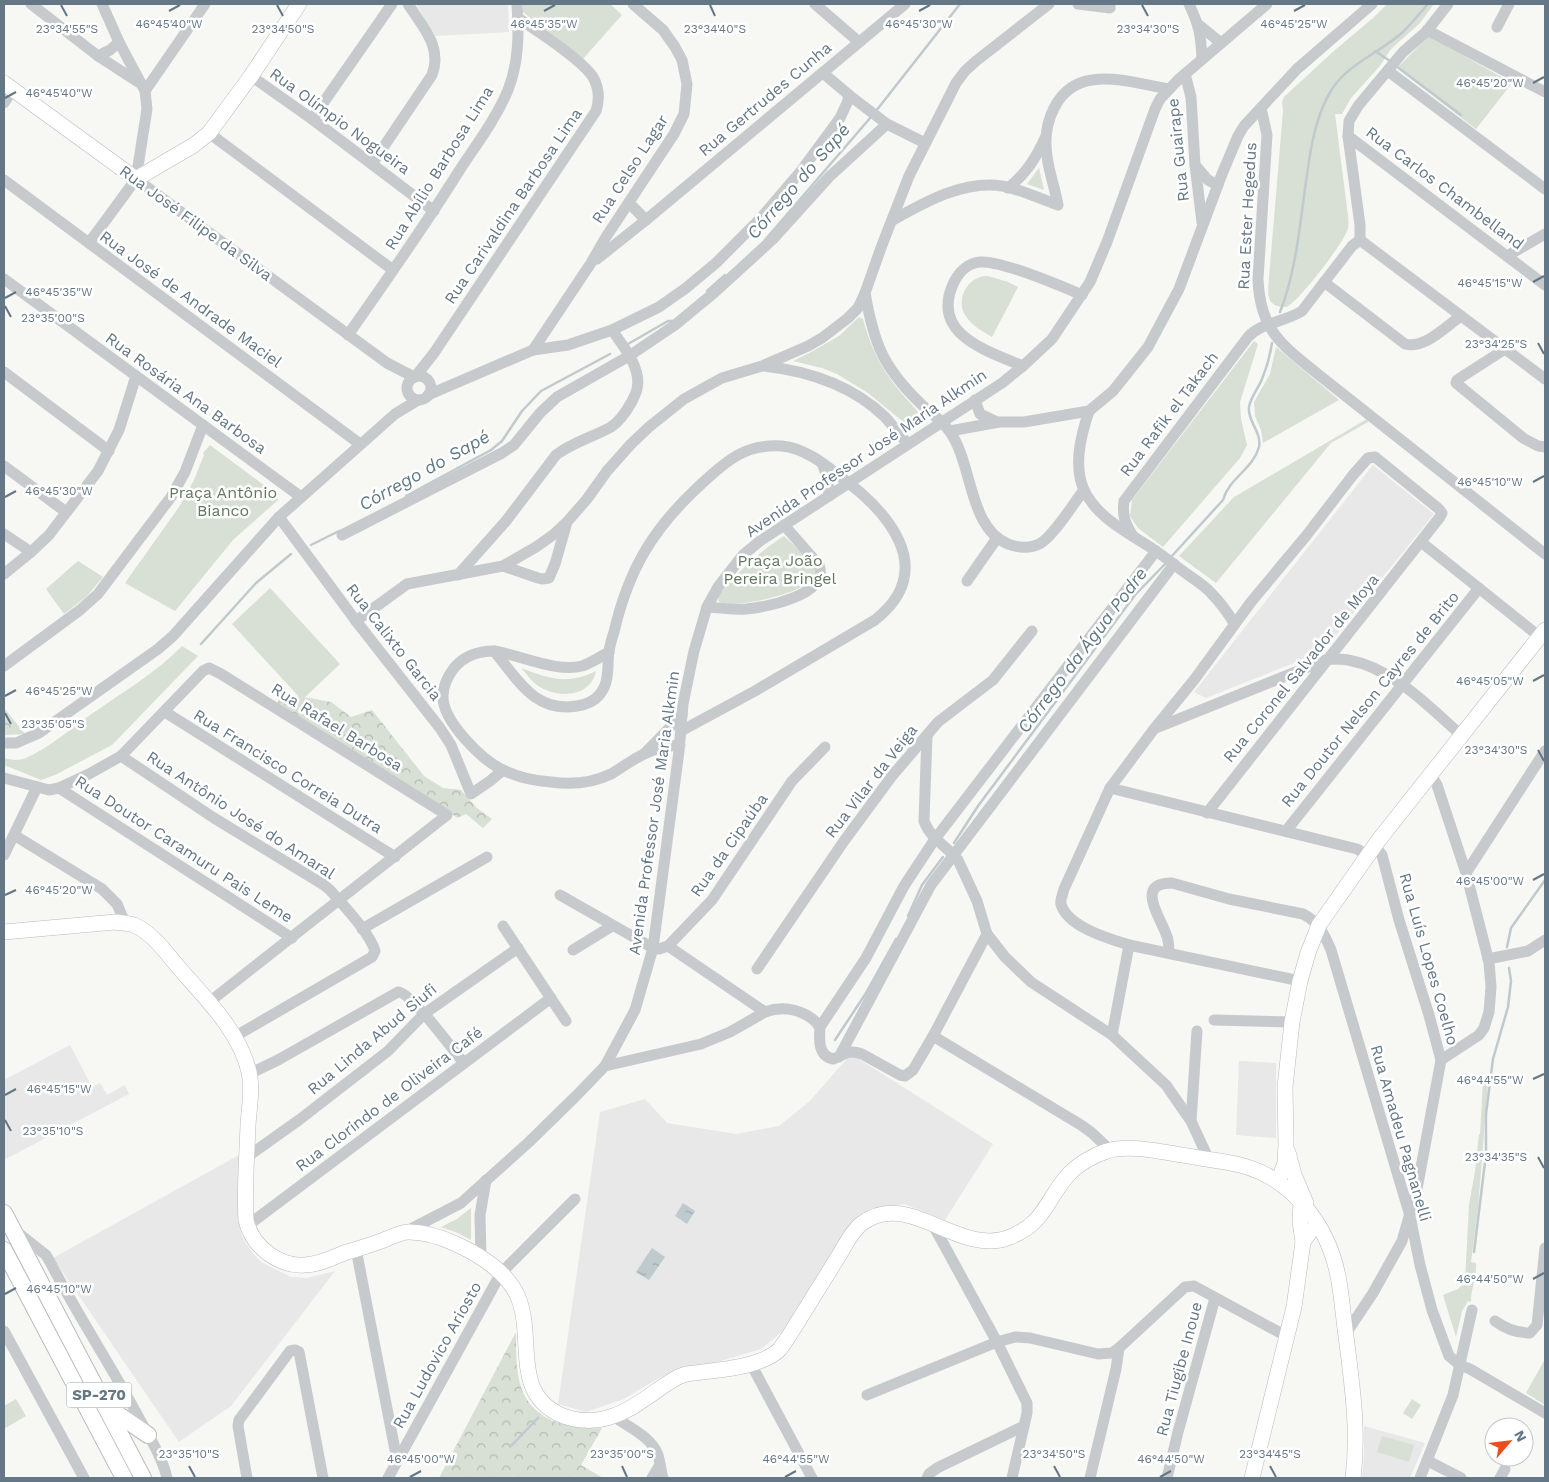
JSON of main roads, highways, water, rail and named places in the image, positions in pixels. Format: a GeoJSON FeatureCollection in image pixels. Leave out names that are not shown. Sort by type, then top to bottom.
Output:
{"type":"FeatureCollection","features":[{"type":"Feature","properties":{"kind":"highway","name":"SP-270"},"geometry":{"type":"LineString","coordinates":[[7,1220],[143,1478]]}},
{"type":"Feature","properties":{"kind":"highway","name":"SP-270"},"geometry":{"type":"LineString","coordinates":[[4,1250],[124,1478]]}},
{"type":"Feature","properties":{"kind":"highway"},"geometry":{"type":"LineString","coordinates":[[86,1372],[119,1416],[148,1435]]}},
{"type":"Feature","properties":{"kind":"main road","name":"Rua José Filipe da Silva"},"geometry":{"type":"LineString","coordinates":[[8,86],[136,179],[194,145],[209,133],[251,76],[299,4]]}},
{"type":"Feature","properties":{"kind":"main road"},"geometry":{"type":"LineString","coordinates":[[1278,1182],[1285,1163],[1285,1087],[1292,1022],[1300,980],[1319,925],[1371,850],[1430,773],[1543,634]]}},
{"type":"Feature","properties":{"kind":"main road"},"geometry":{"type":"LineString","coordinates":[[4,932],[115,922],[132,924],[162,947],[234,1037],[244,1056],[249,1074],[246,1209],[248,1226],[260,1247],[277,1260],[305,1265],[320,1262],[407,1232],[446,1240],[456,1244],[481,1258],[501,1274],[513,1287],[521,1306],[529,1375],[535,1394],[548,1408],[570,1418],[585,1420],[613,1416],[678,1377],[686,1374],[751,1364],[772,1355],[780,1348],[854,1230],[871,1217],[892,1212],[906,1214],[960,1236],[974,1239],[1001,1240],[1010,1238],[1035,1222],[1070,1172],[1080,1164],[1110,1150],[1133,1148],[1241,1165],[1278,1182],[1305,1206]]}},
{"type":"Feature","properties":{"kind":"main road"},"geometry":{"type":"LineString","coordinates":[[1286,1145],[1294,1176],[1305,1206],[1321,1231],[1333,1256],[1338,1275],[1356,1424],[1356,1452],[1353,1478]]}},
{"type":"Feature","properties":{"kind":"main road"},"geometry":{"type":"LineString","coordinates":[[1252,1478],[1294,1307],[1301,1259],[1300,1220],[1305,1206]]}},
{"type":"Feature","properties":{"kind":"main road"},"geometry":{"type":"LineString","coordinates":[[1302,1242],[1308,1233],[1321,1231]]}},
{"type":"Feature","properties":{"kind":"main road"},"geometry":{"type":"LineString","coordinates":[[1301,1259],[1321,1231]]}},
{"type":"Feature","properties":{"kind":"water"},"geometry":{"type":"Polygon","coordinates":[[[683,1203],[695,1211],[687,1224],[675,1216],[683,1203]]]}},
{"type":"Feature","properties":{"kind":"water"},"geometry":{"type":"Polygon","coordinates":[[[652,1248],[665,1257],[649,1280],[636,1272],[652,1248]]]}},
{"type":"Feature","properties":{"kind":"waterway","name":"Córrego do Sapé"},"geometry":{"type":"LineString","coordinates":[[876,111],[960,4]]}},
{"type":"Feature","properties":{"kind":"waterway","name":"Córrego da Água Podre"},"geometry":{"type":"LineString","coordinates":[[1280,312],[1294,262],[1312,141],[1326,99],[1347,72],[1395,39],[1428,4]]}},
{"type":"Feature","properties":{"kind":"waterway"},"geometry":{"type":"LineString","coordinates":[[1375,51],[1390,61]]}},
{"type":"Feature","properties":{"kind":"waterway"},"geometry":{"type":"LineString","coordinates":[[1396,66],[1461,115]]}},
{"type":"Feature","properties":{"kind":"waterway","name":"Córrego do Sapé"},"geometry":{"type":"LineString","coordinates":[[765,240],[871,117]]}},
{"type":"Feature","properties":{"kind":"waterway","name":"Córrego do Sapé"},"geometry":{"type":"LineString","coordinates":[[707,291],[725,275]]}},
{"type":"Feature","properties":{"kind":"waterway","name":"Córrego do Sapé"},"geometry":{"type":"LineString","coordinates":[[628,344],[668,321],[673,321]]}},
{"type":"Feature","properties":{"kind":"waterway","name":"Córrego da Água Podre"},"geometry":{"type":"LineString","coordinates":[[1171,557],[1223,500],[1230,486],[1256,455],[1259,442],[1257,431],[1250,417],[1249,407],[1265,370],[1272,343]]}},
{"type":"Feature","properties":{"kind":"waterway","name":"Córrego do Sapé"},"geometry":{"type":"LineString","coordinates":[[406,496],[491,450],[502,441],[522,411],[541,391],[610,354]]}},
{"type":"Feature","properties":{"kind":"waterway","name":"Córrego do Sapé"},"geometry":{"type":"LineString","coordinates":[[311,545],[339,531]]}},
{"type":"Feature","properties":{"kind":"waterway","name":"Córrego do Sapé"},"geometry":{"type":"LineString","coordinates":[[201,644],[256,583],[291,554]]}},
{"type":"Feature","properties":{"kind":"waterway","name":"Córrego da Água Podre"},"geometry":{"type":"LineString","coordinates":[[954,843],[978,806],[1135,595],[1166,563]]}},
{"type":"Feature","properties":{"kind":"waterway","name":"Córrego da Água Podre"},"geometry":{"type":"LineString","coordinates":[[908,916],[922,885],[943,857]]}},
{"type":"Feature","properties":{"kind":"waterway"},"geometry":{"type":"LineString","coordinates":[[1507,947],[1511,928],[1545,880]]}},
{"type":"Feature","properties":{"kind":"waterway","name":"Córrego da Água Podre"},"geometry":{"type":"LineString","coordinates":[[835,1040],[866,993],[896,939]]}},
{"type":"Feature","properties":{"kind":"waterway"},"geometry":{"type":"LineString","coordinates":[[1474,1252],[1486,1154],[1486,1114],[1493,1059],[1508,1007],[1511,981],[1509,968]]}},
{"type":"Feature","properties":{"kind":"waterway","name":"Córrego da Água Podre"},"geometry":{"type":"LineString","coordinates":[[511,1446],[538,1418]]}},
{"type":"Feature","properties":{"kind":"park label","name":"Praça Antônio Bianco"},"geometry":{"type":"Point","coordinates":[223,501]}},
{"type":"Feature","properties":{"kind":"park label","name":"Praça João Pereira Bringel"},"geometry":{"type":"Point","coordinates":[780,569]}}]}
